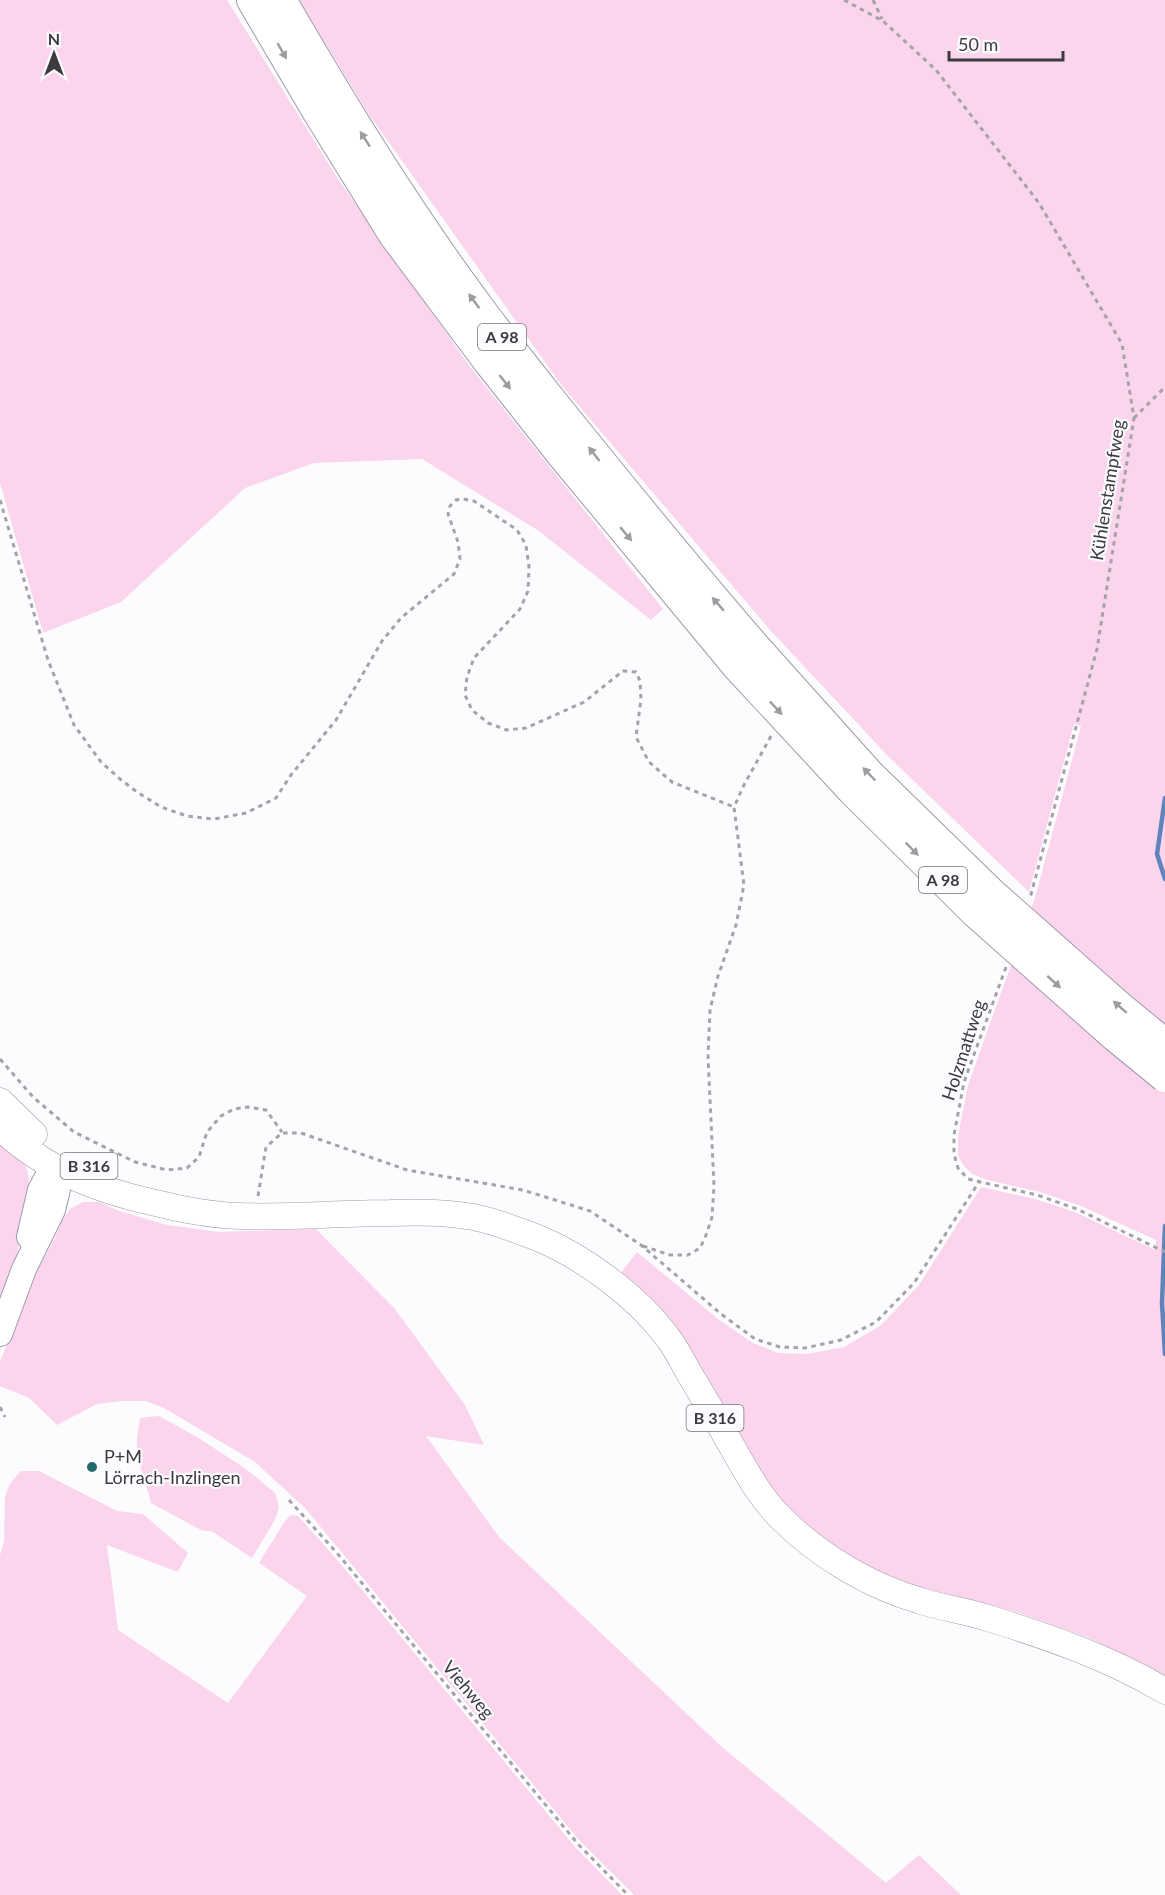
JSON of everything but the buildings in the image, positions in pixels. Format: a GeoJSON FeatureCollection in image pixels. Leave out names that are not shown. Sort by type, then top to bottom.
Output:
{"type":"FeatureCollection","features":[{"type":"Feature","properties":{"kind":"highway","name":"A 98"},"geometry":{"type":"LineString","coordinates":[[252,0],[394,235],[563,456],[747,657],[991,893],[1165,1044]]}},
{"type":"Feature","properties":{"kind":"highway","name":"A 98"},"geometry":{"type":"LineString","coordinates":[[281,0],[340,100],[474,301],[679,560],[747,657],[854,791],[975,912],[1116,1038],[1165,1077]]}},
{"type":"Feature","properties":{"kind":"main road","name":"B 316"},"geometry":{"type":"LineString","coordinates":[[0,1101],[39,1138],[112,1178],[136,1198]]}},
{"type":"Feature","properties":{"kind":"main road","name":"B 316"},"geometry":{"type":"LineString","coordinates":[[0,1126],[31,1154],[98,1188],[198,1212],[255,1216],[430,1213],[471,1217],[541,1239],[576,1258],[611,1282],[643,1309],[668,1338],[752,1480],[778,1515],[807,1542],[875,1584],[919,1601],[983,1617],[1065,1643],[1165,1691]]}},
{"type":"Feature","properties":{"kind":"main road"},"geometry":{"type":"LineString","coordinates":[[39,1138],[53,1166]]}},
{"type":"Feature","properties":{"kind":"street"},"geometry":{"type":"LineString","coordinates":[[0,1334],[24,1269],[52,1210],[58,1189],[53,1166]]}},
{"type":"Feature","properties":{"kind":"street"},"geometry":{"type":"LineString","coordinates":[[24,1269],[40,1190],[53,1166]]}},
{"type":"Feature","properties":{"kind":"street"},"geometry":{"type":"LineString","coordinates":[[52,1210],[78,1193],[98,1188]]}},
{"type":"Feature","properties":{"kind":"path","name":"Kühlenstampfweg"},"geometry":{"type":"LineString","coordinates":[[844,0],[883,21],[936,70],[1039,203],[1122,344],[1134,418],[1097,649],[1028,905]]}},
{"type":"Feature","properties":{"kind":"path"},"geometry":{"type":"LineString","coordinates":[[873,0],[883,21]]}},
{"type":"Feature","properties":{"kind":"path"},"geometry":{"type":"LineString","coordinates":[[1134,418],[1165,387]]}},
{"type":"Feature","properties":{"kind":"path"},"geometry":{"type":"LineString","coordinates":[[0,500],[48,660],[74,725],[101,762],[136,792],[161,807],[187,816],[214,819],[246,813],[276,798],[291,775],[336,720],[382,640],[401,618],[454,574],[460,558],[459,542],[448,514],[450,506],[456,500],[464,499],[474,501],[517,530],[526,545],[530,567],[528,591],[520,609],[474,658],[467,677],[465,695],[472,710],[488,723],[507,730],[526,728],[584,702],[623,670],[636,672],[640,681],[641,699],[636,737],[649,762],[672,782],[734,807]]}},
{"type":"Feature","properties":{"kind":"path"},"geometry":{"type":"LineString","coordinates":[[641,1245],[670,1255],[688,1255],[700,1248],[712,1217],[714,1186],[708,1056],[710,1010],[718,976],[736,925],[744,885],[734,807],[772,735]]}},
{"type":"Feature","properties":{"kind":"path","name":"Holzmattweg"},"geometry":{"type":"LineString","coordinates":[[1006,967],[964,1082],[954,1135],[954,1154],[958,1168],[968,1179],[1037,1195],[1077,1209],[1165,1252]]}},
{"type":"Feature","properties":{"kind":"path"},"geometry":{"type":"LineString","coordinates":[[0,1059],[33,1096],[74,1132],[135,1162],[167,1170],[187,1168],[199,1157],[207,1132],[221,1116],[234,1109],[248,1107],[266,1110],[282,1133]]}},
{"type":"Feature","properties":{"kind":"path"},"geometry":{"type":"LineString","coordinates":[[255,1216],[266,1147],[282,1133],[302,1133],[407,1170],[523,1190],[590,1211],[641,1245],[721,1314],[755,1339],[780,1347],[805,1348],[841,1340],[876,1322],[914,1283],[979,1182]]}},
{"type":"Feature","properties":{"kind":"path"},"geometry":{"type":"LineString","coordinates":[[0,1407],[5,1417]]}},
{"type":"Feature","properties":{"kind":"path","name":"Viehweg"},"geometry":{"type":"LineString","coordinates":[[289,1500],[338,1553],[578,1844],[628,1895]]}},
{"type":"Feature","properties":{"kind":"shaded area"},"geometry":{"type":"Polygon","coordinates":[[[0,0],[227,0],[338,179],[471,368],[663,609],[651,620],[539,531],[422,459],[314,463],[245,488],[121,602],[43,633],[0,483],[0,0]]]}},
{"type":"Feature","properties":{"kind":"shaded area"},"geometry":{"type":"Polygon","coordinates":[[[299,0],[1165,0],[1165,1676],[1087,1637],[1017,1612],[935,1592],[870,1569],[828,1543],[789,1510],[760,1475],[617,1278],[637,1252],[718,1319],[753,1343],[778,1353],[807,1354],[844,1347],[880,1326],[919,1285],[981,1187],[1035,1199],[1075,1212],[1155,1250],[1156,1240],[1081,1206],[1040,1192],[972,1174],[958,1156],[958,1136],[968,1085],[1035,898],[1081,726],[1074,724],[1029,892],[887,755],[771,631],[562,386],[368,113],[299,0]]]}},
{"type":"Feature","properties":{"kind":"shaded area"},"geometry":{"type":"Polygon","coordinates":[[[0,1134],[16,1150],[27,1170],[29,1193],[10,1284],[0,1315],[0,1134]]]}},
{"type":"Feature","properties":{"kind":"shaded area"},"geometry":{"type":"Polygon","coordinates":[[[83,1202],[99,1202],[119,1211],[167,1225],[219,1232],[316,1229],[395,1309],[465,1405],[484,1445],[426,1436],[499,1537],[722,1747],[886,1883],[919,1855],[961,1895],[634,1895],[579,1840],[305,1508],[255,1462],[164,1408],[146,1401],[97,1404],[57,1425],[29,1398],[0,1386],[0,1362],[31,1282],[62,1221],[70,1209],[83,1202]]]}},
{"type":"Feature","properties":{"kind":"shaded area"},"geometry":{"type":"Polygon","coordinates":[[[159,1416],[197,1437],[246,1469],[275,1493],[279,1507],[276,1518],[252,1558],[213,1532],[201,1530],[151,1503],[139,1461],[137,1436],[140,1418],[159,1416]]]}},
{"type":"Feature","properties":{"kind":"shaded area"},"geometry":{"type":"Polygon","coordinates":[[[21,1471],[39,1471],[117,1511],[143,1514],[188,1553],[178,1572],[107,1545],[118,1630],[228,1703],[307,1596],[259,1563],[285,1521],[291,1515],[298,1516],[334,1556],[575,1847],[622,1895],[0,1895],[0,1555],[4,1541],[5,1498],[9,1485],[21,1471]]]}},
{"type":"Feature","properties":{"kind":"waterway"},"geometry":{"type":"LineString","coordinates":[[1165,798],[1157,854],[1165,879]]}},
{"type":"Feature","properties":{"kind":"waterway"},"geometry":{"type":"LineString","coordinates":[[1165,1226],[1162,1303],[1165,1354]]}},
{"type":"Feature","properties":{"kind":"place","name":"P+M Lörrach-Inzlingen"},"geometry":{"type":"Point","coordinates":[92,1467]}}]}
